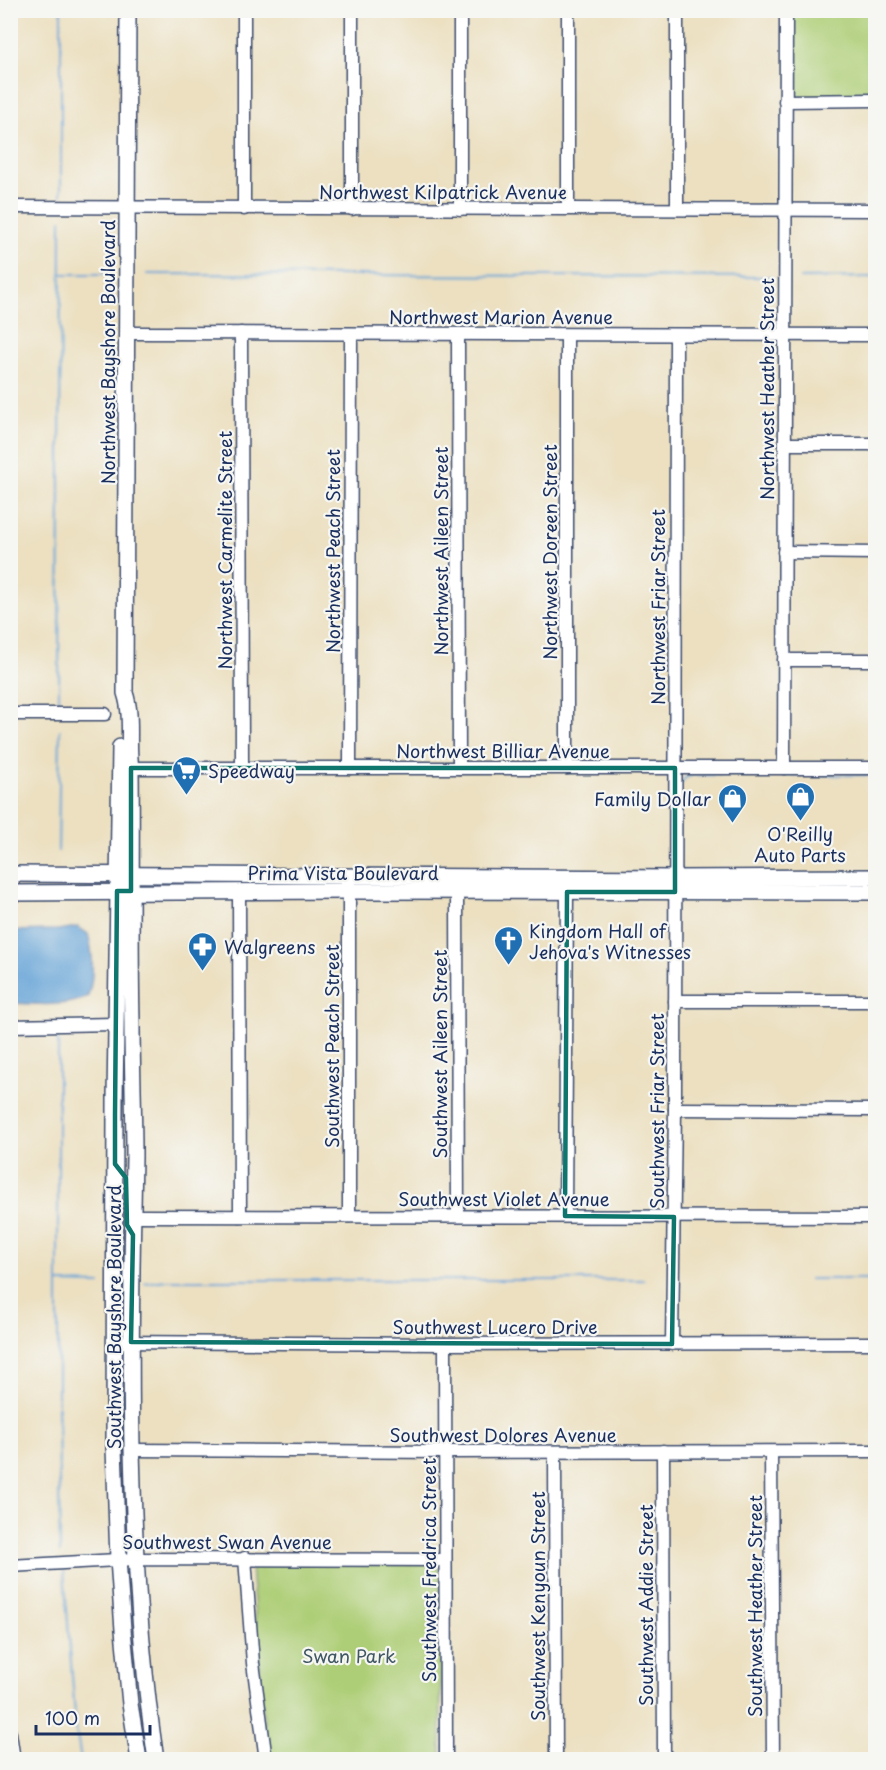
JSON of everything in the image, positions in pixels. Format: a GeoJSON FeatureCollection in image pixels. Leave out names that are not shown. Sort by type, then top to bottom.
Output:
{"type":"FeatureCollection","features":[{"type":"Feature","properties":{"kind":"main road","name":"Northwest Bayshore Boulevard"},"geometry":{"type":"LineString","coordinates":[[125,874],[131,768],[128,702],[125,693],[128,10]]}},
{"type":"Feature","properties":{"kind":"main road","name":"Northwest Bayshore Boulevard"},"geometry":{"type":"LineString","coordinates":[[125,693],[120,701],[125,874]]}},
{"type":"Feature","properties":{"kind":"main road","name":"Prima Vista Boulevard"},"geometry":{"type":"LineString","coordinates":[[10,874],[125,874],[457,891],[567,892],[675,885]]}},
{"type":"Feature","properties":{"kind":"main road","name":"Southwest Bayshore Boulevard"},"geometry":{"type":"LineString","coordinates":[[125,874],[115,1024],[114,1460],[118,1559],[128,1677],[139,1760]]}},
{"type":"Feature","properties":{"kind":"main road"},"geometry":{"type":"LineString","coordinates":[[675,885],[876,878]]}},
{"type":"Feature","properties":{"kind":"main road","name":"Prima Vista Boulevard"},"geometry":{"type":"LineString","coordinates":[[10,893],[239,892],[349,884],[675,885]]}},
{"type":"Feature","properties":{"kind":"main road"},"geometry":{"type":"LineString","coordinates":[[675,885],[876,892]]}},
{"type":"Feature","properties":{"kind":"main road","name":"Southwest Bayshore Boulevard"},"geometry":{"type":"LineString","coordinates":[[124,891],[134,1157],[131,1450],[135,1559],[147,1690],[156,1758]]}},
{"type":"Feature","properties":{"kind":"main road"},"geometry":{"type":"LineString","coordinates":[[115,1089],[121,1098],[121,1146],[124,1152],[134,1157]]}},
{"type":"Feature","properties":{"kind":"main road"},"geometry":{"type":"LineString","coordinates":[[115,1164],[121,1168],[126,1178],[127,1226],[132,1235]]}},
{"type":"Feature","properties":{"kind":"main road"},"geometry":{"type":"LineString","coordinates":[[128,1677],[134,1685],[142,1750],[147,1755],[156,1758]]}},
{"type":"Feature","properties":{"kind":"street"},"geometry":{"type":"LineString","coordinates":[[244,10],[244,208]]}},
{"type":"Feature","properties":{"kind":"street"},"geometry":{"type":"LineString","coordinates":[[352,10],[352,209]]}},
{"type":"Feature","properties":{"kind":"street"},"geometry":{"type":"LineString","coordinates":[[460,10],[460,209]]}},
{"type":"Feature","properties":{"kind":"street"},"geometry":{"type":"LineString","coordinates":[[568,10],[568,208]]}},
{"type":"Feature","properties":{"kind":"street"},"geometry":{"type":"LineString","coordinates":[[677,10],[677,208]]}},
{"type":"Feature","properties":{"kind":"street","name":"Northwest Heather Street"},"geometry":{"type":"LineString","coordinates":[[784,768],[786,10]]}},
{"type":"Feature","properties":{"kind":"street"},"geometry":{"type":"LineString","coordinates":[[785,101],[876,100]]}},
{"type":"Feature","properties":{"kind":"street","name":"Northwest Kilpatrick Avenue"},"geometry":{"type":"LineString","coordinates":[[10,207],[876,210]]}},
{"type":"Feature","properties":{"kind":"street","name":"Northwest Marion Avenue"},"geometry":{"type":"LineString","coordinates":[[127,333],[876,336]]}},
{"type":"Feature","properties":{"kind":"street","name":"Northwest Carmelite Street"},"geometry":{"type":"LineString","coordinates":[[241,333],[242,767]]}},
{"type":"Feature","properties":{"kind":"street","name":"Northwest Peach Street"},"geometry":{"type":"LineString","coordinates":[[350,768],[351,334]]}},
{"type":"Feature","properties":{"kind":"street","name":"Northwest Aileen Street"},"geometry":{"type":"LineString","coordinates":[[458,335],[459,768]]}},
{"type":"Feature","properties":{"kind":"street","name":"Northwest Doreen Street"},"geometry":{"type":"LineString","coordinates":[[567,335],[567,768]]}},
{"type":"Feature","properties":{"kind":"street","name":"Northwest Friar Street"},"geometry":{"type":"LineString","coordinates":[[675,885],[676,335]]}},
{"type":"Feature","properties":{"kind":"street"},"geometry":{"type":"LineString","coordinates":[[785,444],[876,444]]}},
{"type":"Feature","properties":{"kind":"street"},"geometry":{"type":"LineString","coordinates":[[784,552],[876,553]]}},
{"type":"Feature","properties":{"kind":"street"},"geometry":{"type":"LineString","coordinates":[[784,660],[876,660]]}},
{"type":"Feature","properties":{"kind":"street"},"geometry":{"type":"LineString","coordinates":[[10,714],[105,714]]}},
{"type":"Feature","properties":{"kind":"street","name":"Northwest Billiar Avenue"},"geometry":{"type":"LineString","coordinates":[[131,768],[876,768]]}},
{"type":"Feature","properties":{"kind":"street","name":"Southwest Peach Street"},"geometry":{"type":"LineString","coordinates":[[349,884],[349,1216]]}},
{"type":"Feature","properties":{"kind":"street","name":"Southwest Friar Street"},"geometry":{"type":"LineString","coordinates":[[672,1344],[675,885]]}},
{"type":"Feature","properties":{"kind":"street","name":"Southwest Aileen Street"},"geometry":{"type":"LineString","coordinates":[[457,891],[458,1216]]}},
{"type":"Feature","properties":{"kind":"street"},"geometry":{"type":"LineString","coordinates":[[239,892],[240,1216]]}},
{"type":"Feature","properties":{"kind":"street"},"geometry":{"type":"LineString","coordinates":[[565,1216],[567,892]]}},
{"type":"Feature","properties":{"kind":"street"},"geometry":{"type":"LineString","coordinates":[[675,1001],[876,1001]]}},
{"type":"Feature","properties":{"kind":"street"},"geometry":{"type":"LineString","coordinates":[[10,1026],[115,1024]]}},
{"type":"Feature","properties":{"kind":"street"},"geometry":{"type":"LineString","coordinates":[[675,1109],[876,1110]]}},
{"type":"Feature","properties":{"kind":"street","name":"Southwest Violet Avenue"},"geometry":{"type":"LineString","coordinates":[[132,1216],[876,1217]]}},
{"type":"Feature","properties":{"kind":"street","name":"Southwest Lucero Drive"},"geometry":{"type":"LineString","coordinates":[[114,1342],[876,1343]]}},
{"type":"Feature","properties":{"kind":"street","name":"Southwest Fredrica Street"},"geometry":{"type":"LineString","coordinates":[[445,1344],[446,1760]]}},
{"type":"Feature","properties":{"kind":"street","name":"Southwest Dolores Avenue"},"geometry":{"type":"LineString","coordinates":[[131,1450],[876,1451]]}},
{"type":"Feature","properties":{"kind":"street","name":"Southwest Addie Street"},"geometry":{"type":"LineString","coordinates":[[663,1451],[664,1760]]}},
{"type":"Feature","properties":{"kind":"street","name":"Southwest Kenyoun Street"},"geometry":{"type":"LineString","coordinates":[[555,1452],[556,1760]]}},
{"type":"Feature","properties":{"kind":"street","name":"Southwest Heather Street"},"geometry":{"type":"LineString","coordinates":[[771,1452],[773,1760]]}},
{"type":"Feature","properties":{"kind":"street"},"geometry":{"type":"LineString","coordinates":[[245,1558],[253,1663],[266,1760]]}},
{"type":"Feature","properties":{"kind":"street","name":"Southwest Swan Avenue"},"geometry":{"type":"LineString","coordinates":[[10,1566],[118,1559],[445,1560]]}},
{"type":"Feature","properties":{"kind":"street"},"geometry":{"type":"LineString","coordinates":[[10,1733],[14,1760]]}},
{"type":"Feature","properties":{"kind":"highlighted area"},"geometry":{"type":"Polygon","coordinates":[[[131,768],[675,768],[675,892],[567,892],[565,1216],[674,1217],[672,1344],[131,1342],[133,1235],[127,1225],[126,1178],[115,1164],[115,1115],[117,891],[131,891],[131,768]]]}},
{"type":"Feature","properties":{"kind":"green space"},"geometry":{"type":"Polygon","coordinates":[[[788,11],[875,11],[875,97],[794,97],[790,90],[788,11]]]}},
{"type":"Feature","properties":{"kind":"green space","name":"Swan Park"},"geometry":{"type":"Polygon","coordinates":[[[254,1563],[430,1563],[437,1567],[440,1571],[441,1759],[269,1759],[251,1566],[254,1563]]]}},
{"type":"Feature","properties":{"kind":"water"},"geometry":{"type":"Polygon","coordinates":[[[78,927],[88,934],[91,949],[92,973],[88,996],[60,1004],[11,1003],[11,931],[58,930],[78,927]]]}},
{"type":"Feature","properties":{"kind":"waterway"},"geometry":{"type":"LineString","coordinates":[[61,10],[61,196]]}},
{"type":"Feature","properties":{"kind":"waterway"},"geometry":{"type":"LineString","coordinates":[[59,704],[61,220]]}},
{"type":"Feature","properties":{"kind":"waterway"},"geometry":{"type":"LineString","coordinates":[[62,274],[104,274]]}},
{"type":"Feature","properties":{"kind":"waterway"},"geometry":{"type":"LineString","coordinates":[[147,274],[771,277]]}},
{"type":"Feature","properties":{"kind":"waterway"},"geometry":{"type":"LineString","coordinates":[[800,278],[876,277]]}},
{"type":"Feature","properties":{"kind":"waterway"},"geometry":{"type":"LineString","coordinates":[[58,851],[60,730]]}},
{"type":"Feature","properties":{"kind":"waterway"},"geometry":{"type":"LineString","coordinates":[[681,783],[685,778],[693,775],[876,775]]}},
{"type":"Feature","properties":{"kind":"waterway"},"geometry":{"type":"LineString","coordinates":[[58,1038],[60,1553]]}},
{"type":"Feature","properties":{"kind":"waterway"},"geometry":{"type":"LineString","coordinates":[[810,1279],[876,1279]]}},
{"type":"Feature","properties":{"kind":"waterway"},"geometry":{"type":"LineString","coordinates":[[145,1283],[166,1280],[644,1280]]}},
{"type":"Feature","properties":{"kind":"waterway"},"geometry":{"type":"LineString","coordinates":[[58,1283],[100,1284]]}},
{"type":"Feature","properties":{"kind":"waterway"},"geometry":{"type":"LineString","coordinates":[[64,1571],[76,1728],[81,1760]]}},
{"type":"Feature","properties":{"kind":"place","name":"Speedway"},"geometry":{"type":"Point","coordinates":[187,796]}},
{"type":"Feature","properties":{"kind":"place","name":"O'Reilly Auto Parts"},"geometry":{"type":"Point","coordinates":[800,822]}},
{"type":"Feature","properties":{"kind":"place","name":"Family Dollar"},"geometry":{"type":"Point","coordinates":[732,824]}},
{"type":"Feature","properties":{"kind":"place","name":"Kingdom Hall of Jehova's Witnesses"},"geometry":{"type":"Point","coordinates":[508,966]}},
{"type":"Feature","properties":{"kind":"place","name":"Walgreens"},"geometry":{"type":"Point","coordinates":[203,972]}}]}
